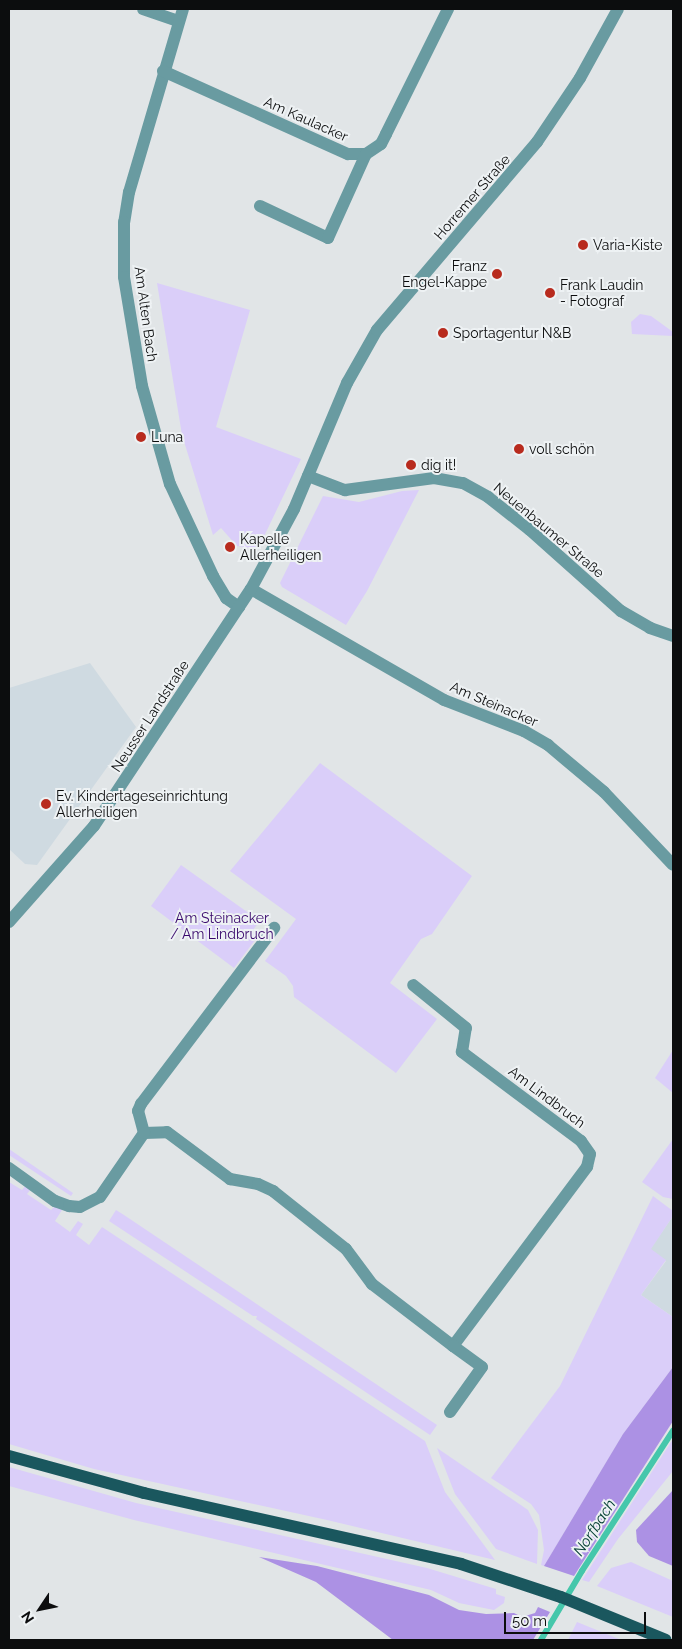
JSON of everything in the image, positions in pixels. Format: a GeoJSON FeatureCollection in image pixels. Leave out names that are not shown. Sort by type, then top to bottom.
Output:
{"type":"FeatureCollection","features":[{"type":"Feature","properties":{"kind":"main road"},"geometry":{"type":"LineString","coordinates":[[9,1456],[116,1487],[413,1551],[500,1576],[666,1640]]}},
{"type":"Feature","properties":{"kind":"street"},"geometry":{"type":"LineString","coordinates":[[143,9],[181,15]]}},
{"type":"Feature","properties":{"kind":"street"},"geometry":{"type":"LineString","coordinates":[[260,206],[328,238],[366,154],[381,144],[448,9]]}},
{"type":"Feature","properties":{"kind":"street","name":"Horremer Straße"},"geometry":{"type":"LineString","coordinates":[[251,589],[308,476],[347,383],[377,330],[538,142],[580,78],[618,9]]}},
{"type":"Feature","properties":{"kind":"street","name":"Am Alten Bach"},"geometry":{"type":"LineString","coordinates":[[181,15],[163,72],[128,199],[123,252],[129,317],[149,418],[170,484],[213,576],[226,598],[239,607]]}},
{"type":"Feature","properties":{"kind":"street","name":"Am Kaulacker"},"geometry":{"type":"LineString","coordinates":[[163,72],[339,150],[366,154]]}},
{"type":"Feature","properties":{"kind":"street","name":"Neuenbaumer Straße"},"geometry":{"type":"LineString","coordinates":[[308,476],[334,488],[345,490],[434,478],[463,483],[488,498],[530,530],[622,611],[650,628],[673,636]]}},
{"type":"Feature","properties":{"kind":"street","name":"Neusser Landstraße"},"geometry":{"type":"LineString","coordinates":[[9,922],[98,819],[251,589]]}},
{"type":"Feature","properties":{"kind":"street","name":"Am Steinacker"},"geometry":{"type":"LineString","coordinates":[[251,589],[444,700],[524,731],[548,745],[604,792],[673,865]]}},
{"type":"Feature","properties":{"kind":"street"},"geometry":{"type":"LineString","coordinates":[[144,1133],[138,1112],[141,1104],[274,928]]}},
{"type":"Feature","properties":{"kind":"street","name":"Am Lindbruch"},"geometry":{"type":"LineString","coordinates":[[413,985],[466,1028],[462,1052],[581,1141],[590,1154],[587,1167],[453,1346]]}},
{"type":"Feature","properties":{"kind":"street"},"geometry":{"type":"LineString","coordinates":[[9,1168],[55,1201],[80,1207],[100,1197],[144,1133],[163,1131],[172,1134],[230,1178],[258,1184],[273,1191],[346,1249],[372,1284],[482,1368],[450,1412]]}},
{"type":"Feature","properties":{"kind":"shaded area","name":"Ev. Kindertageseinrichtung Allerheiligen"},"geometry":{"type":"Polygon","coordinates":[[[90,663],[136,727],[37,865],[25,864],[9,849],[9,688],[90,663]]]}},
{"type":"Feature","properties":{"kind":"shaded area"},"geometry":{"type":"Polygon","coordinates":[[[673,1216],[673,1317],[641,1295],[666,1261],[650,1249],[673,1216]]]}},
{"type":"Feature","properties":{"kind":"shaded area"},"geometry":{"type":"Polygon","coordinates":[[[673,1367],[673,1421],[574,1576],[544,1566],[623,1434],[673,1367]]]}},
{"type":"Feature","properties":{"kind":"shaded area"},"geometry":{"type":"Polygon","coordinates":[[[673,1490],[673,1566],[649,1556],[637,1542],[636,1530],[673,1490]]]}},
{"type":"Feature","properties":{"kind":"shaded area"},"geometry":{"type":"Polygon","coordinates":[[[259,1557],[317,1566],[429,1595],[459,1610],[486,1614],[514,1613],[522,1617],[535,1613],[538,1607],[550,1612],[533,1640],[393,1640],[316,1582],[259,1557]]]}},
{"type":"Feature","properties":{"kind":"green space"},"geometry":{"type":"Polygon","coordinates":[[[157,283],[250,310],[216,427],[301,459],[258,549],[237,546],[221,528],[213,535],[182,435],[157,283]]]}},
{"type":"Feature","properties":{"kind":"green space"},"geometry":{"type":"Polygon","coordinates":[[[640,314],[651,316],[673,332],[673,336],[632,334],[631,322],[640,314]]]}},
{"type":"Feature","properties":{"kind":"green space"},"geometry":{"type":"Polygon","coordinates":[[[419,490],[367,591],[346,625],[282,587],[280,583],[323,496],[359,502],[402,491],[419,490]]]}},
{"type":"Feature","properties":{"kind":"green space"},"geometry":{"type":"Polygon","coordinates":[[[320,763],[472,876],[432,934],[421,939],[390,983],[437,1019],[396,1073],[294,997],[293,986],[286,976],[265,961],[296,919],[230,871],[320,763]]]}},
{"type":"Feature","properties":{"kind":"green space","name":"Am Steinacker / Am Lindbruch"},"geometry":{"type":"Polygon","coordinates":[[[181,865],[260,921],[252,931],[258,936],[234,968],[151,906],[181,865]]]}},
{"type":"Feature","properties":{"kind":"green space"},"geometry":{"type":"Polygon","coordinates":[[[673,1050],[673,1093],[655,1078],[673,1050]]]}},
{"type":"Feature","properties":{"kind":"green space"},"geometry":{"type":"Polygon","coordinates":[[[673,1139],[673,1199],[663,1197],[642,1182],[673,1139]]]}},
{"type":"Feature","properties":{"kind":"green space"},"geometry":{"type":"Polygon","coordinates":[[[9,1149],[73,1193],[71,1196],[9,1155],[9,1149]]]}},
{"type":"Feature","properties":{"kind":"green space"},"geometry":{"type":"Polygon","coordinates":[[[9,1182],[22,1190],[26,1185],[31,1189],[27,1194],[51,1210],[55,1206],[62,1210],[55,1221],[70,1232],[78,1221],[83,1224],[76,1235],[89,1245],[102,1227],[425,1441],[445,1492],[495,1560],[327,1520],[94,1469],[9,1444],[9,1182]]]}},
{"type":"Feature","properties":{"kind":"green space"},"geometry":{"type":"Polygon","coordinates":[[[653,1196],[673,1211],[673,1216],[651,1249],[666,1260],[641,1295],[673,1317],[673,1367],[623,1434],[544,1566],[541,1565],[544,1550],[539,1515],[531,1504],[491,1478],[560,1386],[653,1196]]]}},
{"type":"Feature","properties":{"kind":"green space"},"geometry":{"type":"Polygon","coordinates":[[[116,1210],[437,1425],[430,1435],[256,1319],[257,1316],[253,1316],[109,1221],[116,1210]]]}},
{"type":"Feature","properties":{"kind":"green space"},"geometry":{"type":"Polygon","coordinates":[[[673,1439],[673,1471],[618,1539],[589,1582],[582,1580],[673,1439]]]}},
{"type":"Feature","properties":{"kind":"green space"},"geometry":{"type":"Polygon","coordinates":[[[437,1448],[528,1510],[538,1530],[537,1564],[496,1549],[455,1494],[437,1448]]]}},
{"type":"Feature","properties":{"kind":"green space"},"geometry":{"type":"Polygon","coordinates":[[[9,1467],[136,1503],[427,1568],[496,1589],[496,1594],[505,1597],[504,1603],[494,1610],[459,1603],[431,1590],[134,1520],[9,1486],[9,1467]]]}},
{"type":"Feature","properties":{"kind":"green space"},"geometry":{"type":"Polygon","coordinates":[[[631,1562],[673,1581],[673,1617],[597,1586],[611,1568],[631,1562]]]}},
{"type":"Feature","properties":{"kind":"green space"},"geometry":{"type":"Polygon","coordinates":[[[577,1622],[619,1639],[631,1640],[568,1640],[577,1622]]]}},
{"type":"Feature","properties":{"kind":"waterway","name":"Norfbach"},"geometry":{"type":"LineString","coordinates":[[541,1640],[582,1571],[673,1431]]}},
{"type":"Feature","properties":{"kind":"place","name":"Varia-Kiste"},"geometry":{"type":"Point","coordinates":[583,245]}},
{"type":"Feature","properties":{"kind":"place","name":"Franz Engel-Kappe"},"geometry":{"type":"Point","coordinates":[497,274]}},
{"type":"Feature","properties":{"kind":"place","name":"Frank Laudin - Fotograf"},"geometry":{"type":"Point","coordinates":[550,293]}},
{"type":"Feature","properties":{"kind":"place","name":"Sportagentur N&B"},"geometry":{"type":"Point","coordinates":[443,333]}},
{"type":"Feature","properties":{"kind":"place","name":"Luna"},"geometry":{"type":"Point","coordinates":[141,437]}},
{"type":"Feature","properties":{"kind":"place","name":"voll schön"},"geometry":{"type":"Point","coordinates":[519,449]}},
{"type":"Feature","properties":{"kind":"place","name":"dig it!"},"geometry":{"type":"Point","coordinates":[411,465]}},
{"type":"Feature","properties":{"kind":"place","name":"Kapelle Allerheiligen"},"geometry":{"type":"Point","coordinates":[230,547]}},
{"type":"Feature","properties":{"kind":"place","name":"Ev. Kindertageseinrichtung Allerheiligen"},"geometry":{"type":"Point","coordinates":[46,804]}}]}
